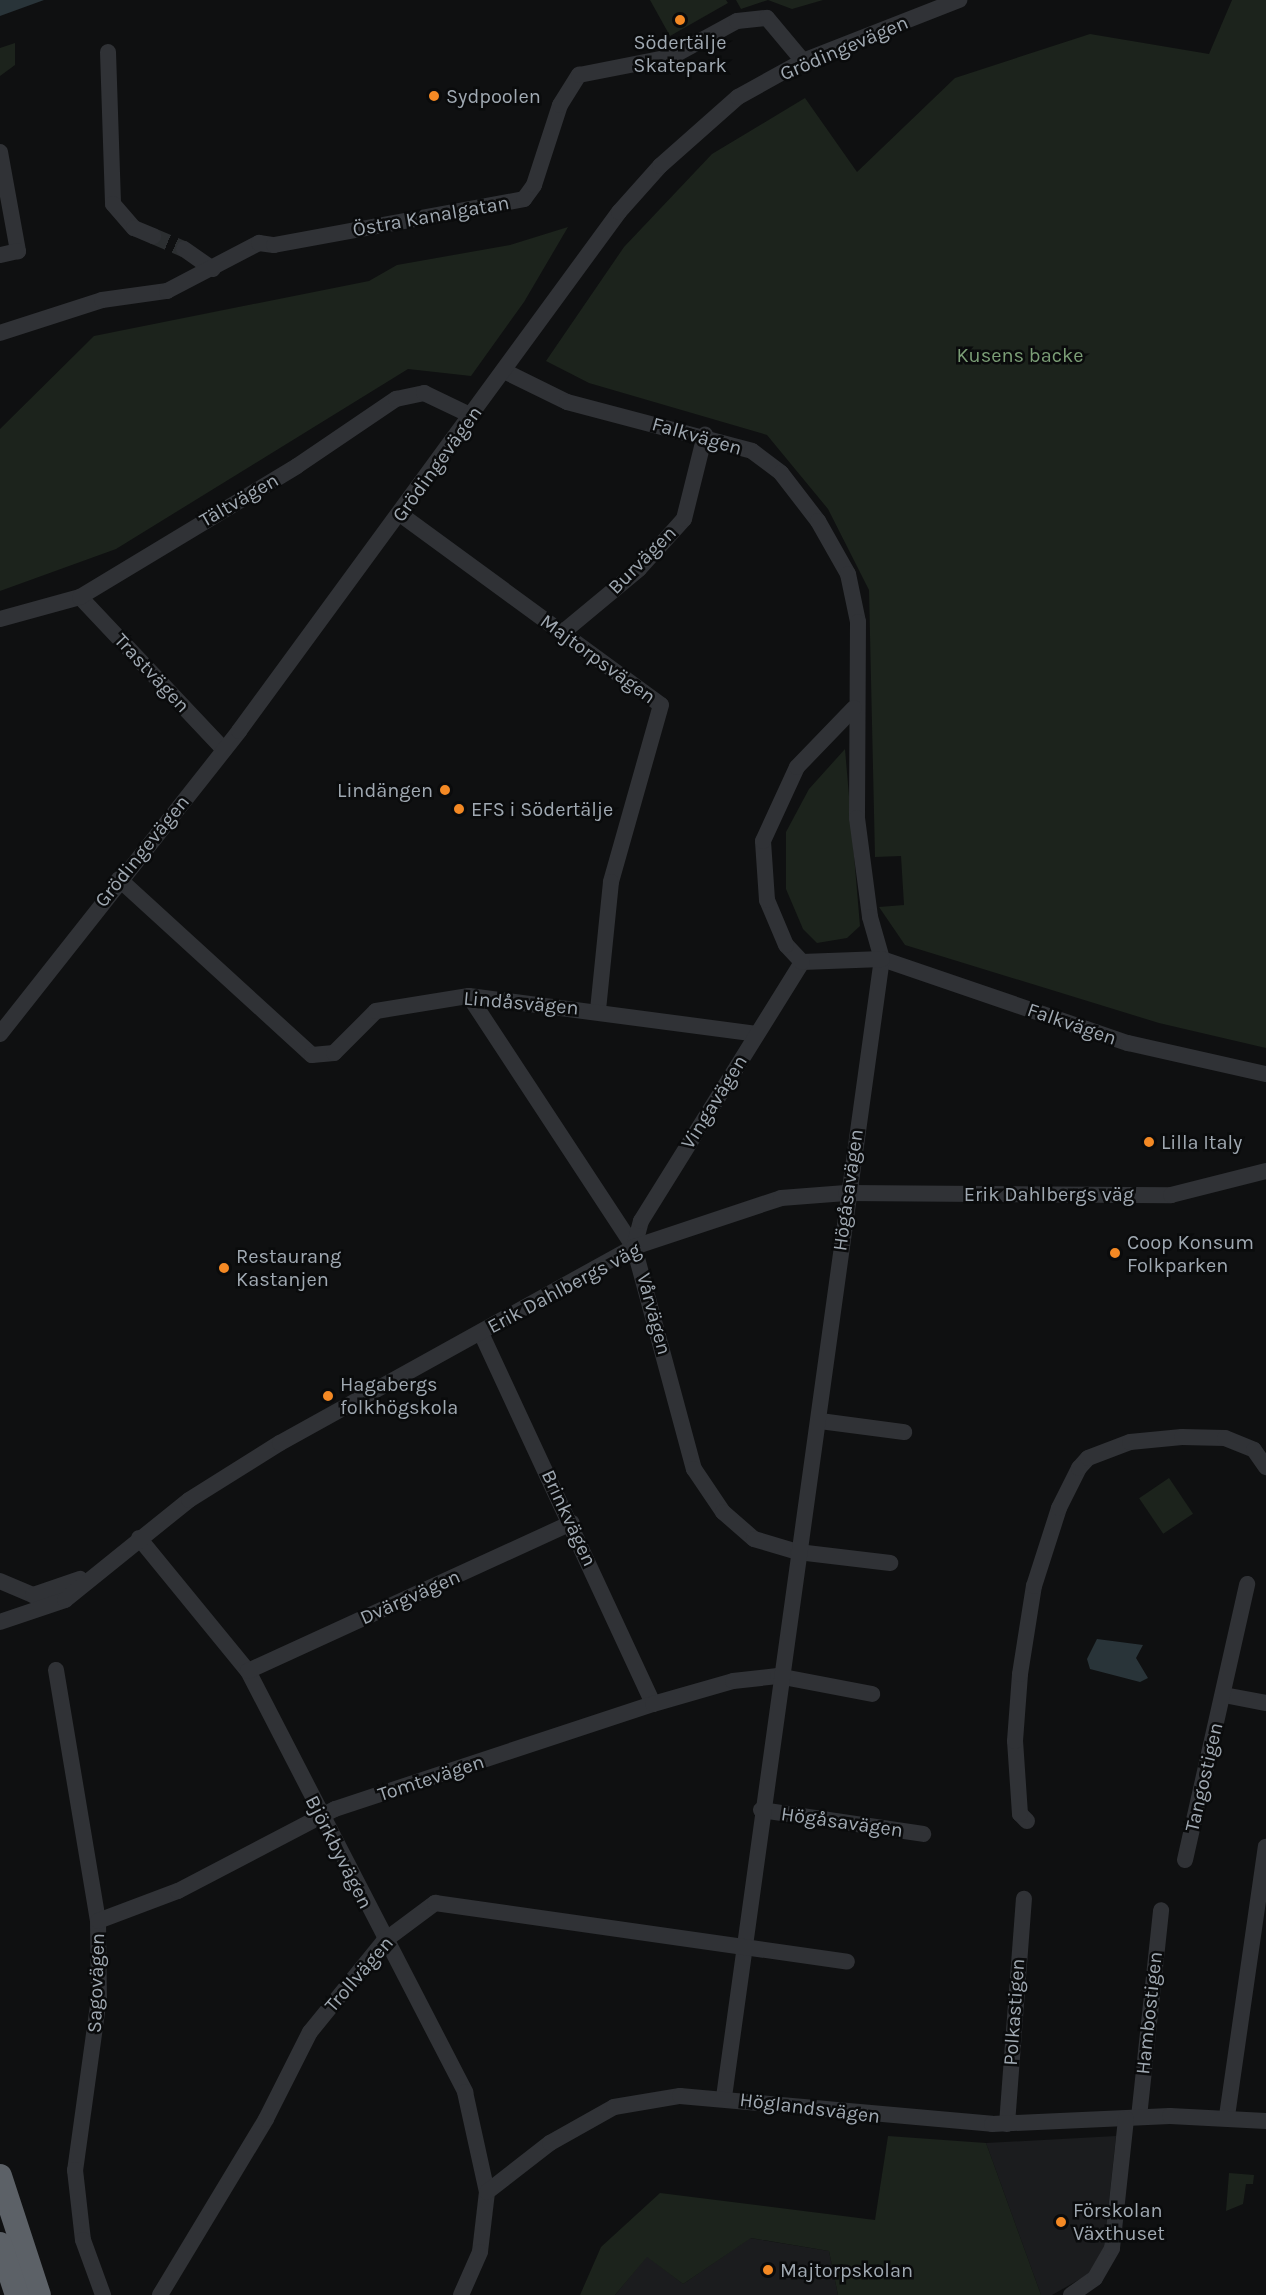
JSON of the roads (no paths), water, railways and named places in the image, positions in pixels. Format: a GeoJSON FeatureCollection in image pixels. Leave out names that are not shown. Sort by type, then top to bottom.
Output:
{"type":"FeatureCollection","features":[{"type":"Feature","properties":{"kind":"highway"},"geometry":{"type":"LineString","coordinates":[[0,2176],[39,2295]]}},
{"type":"Feature","properties":{"kind":"highway"},"geometry":{"type":"LineString","coordinates":[[0,2244],[17,2295]]}},
{"type":"Feature","properties":{"kind":"street","name":"Grödingevägen"},"geometry":{"type":"LineString","coordinates":[[0,1034],[119,879],[224,750],[472,416],[619,212],[660,166],[738,98],[803,61],[959,0]]}},
{"type":"Feature","properties":{"kind":"street","name":"Östra Kanalgatan"},"geometry":{"type":"LineString","coordinates":[[0,333],[102,300],[167,291],[259,243],[274,245],[524,199],[534,185],[560,105],[579,75],[671,57],[737,21],[767,18],[803,61]]}},
{"type":"Feature","properties":{"kind":"street"},"geometry":{"type":"LineString","coordinates":[[108,52],[113,204],[134,228],[153,236]]}},
{"type":"Feature","properties":{"kind":"street"},"geometry":{"type":"LineString","coordinates":[[0,152],[18,251],[0,255]]}},
{"type":"Feature","properties":{"kind":"street"},"geometry":{"type":"LineString","coordinates":[[184,249],[213,269]]}},
{"type":"Feature","properties":{"kind":"street","name":"Falkvägen"},"geometry":{"type":"LineString","coordinates":[[504,371],[567,402],[705,435],[752,452],[781,473],[818,521],[848,574],[858,622],[854,708],[857,818],[870,916],[882,959]]}},
{"type":"Feature","properties":{"kind":"street","name":"Tältvägen"},"geometry":{"type":"LineString","coordinates":[[0,619],[80,597],[297,466],[396,399],[424,393],[472,416]]}},
{"type":"Feature","properties":{"kind":"street","name":"Burvägen"},"geometry":{"type":"LineString","coordinates":[[562,633],[639,569],[684,519],[705,435]]}},
{"type":"Feature","properties":{"kind":"street","name":"Majtorpsvägen"},"geometry":{"type":"LineString","coordinates":[[400,514],[661,705],[611,882],[598,1010]]}},
{"type":"Feature","properties":{"kind":"street","name":"Trastvägen"},"geometry":{"type":"LineString","coordinates":[[80,597],[224,750]]}},
{"type":"Feature","properties":{"kind":"street"},"geometry":{"type":"LineString","coordinates":[[802,962],[786,945],[766,900],[763,841],[774,808],[797,767],[854,708]]}},
{"type":"Feature","properties":{"kind":"street","name":"Lindåsvägen"},"geometry":{"type":"LineString","coordinates":[[119,879],[312,1055],[334,1053],[376,1011],[469,996],[598,1010],[756,1034]]}},
{"type":"Feature","properties":{"kind":"street","name":"Falkvägen"},"geometry":{"type":"LineString","coordinates":[[802,962],[882,959],[1128,1043],[1266,1074]]}},
{"type":"Feature","properties":{"kind":"street","name":"Högåsavägen"},"geometry":{"type":"LineString","coordinates":[[724,2097],[778,1676],[820,1421],[846,1193],[882,959]]}},
{"type":"Feature","properties":{"kind":"street","name":"Vingavägen"},"geometry":{"type":"LineString","coordinates":[[634,1247],[641,1221],[802,962]]}},
{"type":"Feature","properties":{"kind":"street","name":"Vårvägen"},"geometry":{"type":"LineString","coordinates":[[469,996],[634,1247],[694,1469],[723,1512],[754,1539],[798,1552]]}},
{"type":"Feature","properties":{"kind":"street","name":"Erik Dahlbergs väg"},"geometry":{"type":"LineString","coordinates":[[0,1622],[65,1600],[100,1568],[139,1538],[280,1443],[634,1247],[781,1198],[846,1193],[1171,1195],[1266,1171]]}},
{"type":"Feature","properties":{"kind":"street","name":"Brinkvägen"},"geometry":{"type":"LineString","coordinates":[[481,1333],[572,1524],[653,1704]]}},
{"type":"Feature","properties":{"kind":"street"},"geometry":{"type":"LineString","coordinates":[[820,1421],[904,1432]]}},
{"type":"Feature","properties":{"kind":"street"},"geometry":{"type":"LineString","coordinates":[[1027,1821],[1020,1814],[1015,1741],[1020,1674],[1035,1586],[1059,1508],[1079,1468],[1088,1458],[1130,1442],[1182,1437],[1225,1438],[1254,1450],[1266,1467]]}},
{"type":"Feature","properties":{"kind":"street","name":"Dvärgvägen"},"geometry":{"type":"LineString","coordinates":[[248,1671],[572,1524]]}},
{"type":"Feature","properties":{"kind":"street","name":"Björkbyvägen"},"geometry":{"type":"LineString","coordinates":[[139,1538],[248,1671],[384,1941],[465,2092],[487,2192]]}},
{"type":"Feature","properties":{"kind":"street"},"geometry":{"type":"LineString","coordinates":[[798,1552],[890,1563]]}},
{"type":"Feature","properties":{"kind":"street","name":"Erik Dahlbergs väg"},"geometry":{"type":"LineString","coordinates":[[0,1581],[33,1595],[47,1594],[100,1568]]}},
{"type":"Feature","properties":{"kind":"street","name":"Tangostigen"},"geometry":{"type":"LineString","coordinates":[[1185,1860],[1224,1695],[1246,1584]]}},
{"type":"Feature","properties":{"kind":"street","name":"Sagovägen"},"geometry":{"type":"LineString","coordinates":[[56,1670],[98,1921],[99,1998],[75,2170],[83,2240],[103,2295]]}},
{"type":"Feature","properties":{"kind":"street"},"geometry":{"type":"LineString","coordinates":[[778,1676],[872,1694]]}},
{"type":"Feature","properties":{"kind":"street","name":"Tomtevägen"},"geometry":{"type":"LineString","coordinates":[[98,1921],[178,1891],[321,1816],[653,1704],[733,1681],[778,1676]]}},
{"type":"Feature","properties":{"kind":"street","name":"Tangostigen"},"geometry":{"type":"LineString","coordinates":[[1224,1695],[1266,1703]]}},
{"type":"Feature","properties":{"kind":"street","name":"Högåsavägen"},"geometry":{"type":"LineString","coordinates":[[761,1810],[923,1834]]}},
{"type":"Feature","properties":{"kind":"street"},"geometry":{"type":"LineString","coordinates":[[1227,2116],[1266,1847]]}},
{"type":"Feature","properties":{"kind":"street","name":"Polkastigen"},"geometry":{"type":"LineString","coordinates":[[1007,2124],[1024,1899]]}},
{"type":"Feature","properties":{"kind":"street","name":"Trollvägen"},"geometry":{"type":"LineString","coordinates":[[160,2295],[266,2119],[310,2032],[384,1941],[435,1903],[744,1947]]}},
{"type":"Feature","properties":{"kind":"street","name":"Hambostigen"},"geometry":{"type":"LineString","coordinates":[[1071,2295],[1095,2278],[1112,2248],[1133,2118],[1161,1910]]}},
{"type":"Feature","properties":{"kind":"street"},"geometry":{"type":"LineString","coordinates":[[744,1947],[847,1962]]}},
{"type":"Feature","properties":{"kind":"street","name":"Höglandsvägen"},"geometry":{"type":"LineString","coordinates":[[487,2192],[550,2143],[614,2107],[680,2097],[724,2097],[885,2118],[1007,2124],[1227,2116],[1266,2121]]}},
{"type":"Feature","properties":{"kind":"street"},"geometry":{"type":"LineString","coordinates":[[461,2295],[480,2252],[487,2192]]}},
{"type":"Feature","properties":{"kind":"tunnel"},"geometry":{"type":"LineString","coordinates":[[153,236],[184,249]]}},
{"type":"Feature","properties":{"kind":"place","name":"Södertälje Skatepark"},"geometry":{"type":"Point","coordinates":[680,20]}},
{"type":"Feature","properties":{"kind":"place","name":"Sydpoolen"},"geometry":{"type":"Point","coordinates":[434,96]}},
{"type":"Feature","properties":{"kind":"place","name":"Lindängen"},"geometry":{"type":"Point","coordinates":[445,790]}},
{"type":"Feature","properties":{"kind":"place","name":"EFS i Södertälje"},"geometry":{"type":"Point","coordinates":[459,809]}},
{"type":"Feature","properties":{"kind":"place","name":"Lilla Italy"},"geometry":{"type":"Point","coordinates":[1149,1142]}},
{"type":"Feature","properties":{"kind":"place","name":"Coop Konsum Folkparken"},"geometry":{"type":"Point","coordinates":[1115,1253]}},
{"type":"Feature","properties":{"kind":"place","name":"Restaurang Kastanjen"},"geometry":{"type":"Point","coordinates":[224,1268]}},
{"type":"Feature","properties":{"kind":"place","name":"Hagabergs folkhögskola"},"geometry":{"type":"Point","coordinates":[328,1396]}},
{"type":"Feature","properties":{"kind":"place","name":"Förskolan Växthuset"},"geometry":{"type":"Point","coordinates":[1061,2222]}},
{"type":"Feature","properties":{"kind":"place","name":"Majtorpskolan"},"geometry":{"type":"Point","coordinates":[768,2270]}},
{"type":"Feature","properties":{"kind":"park label","name":"Kusens backe"},"geometry":{"type":"Point","coordinates":[1020,355]}}]}
